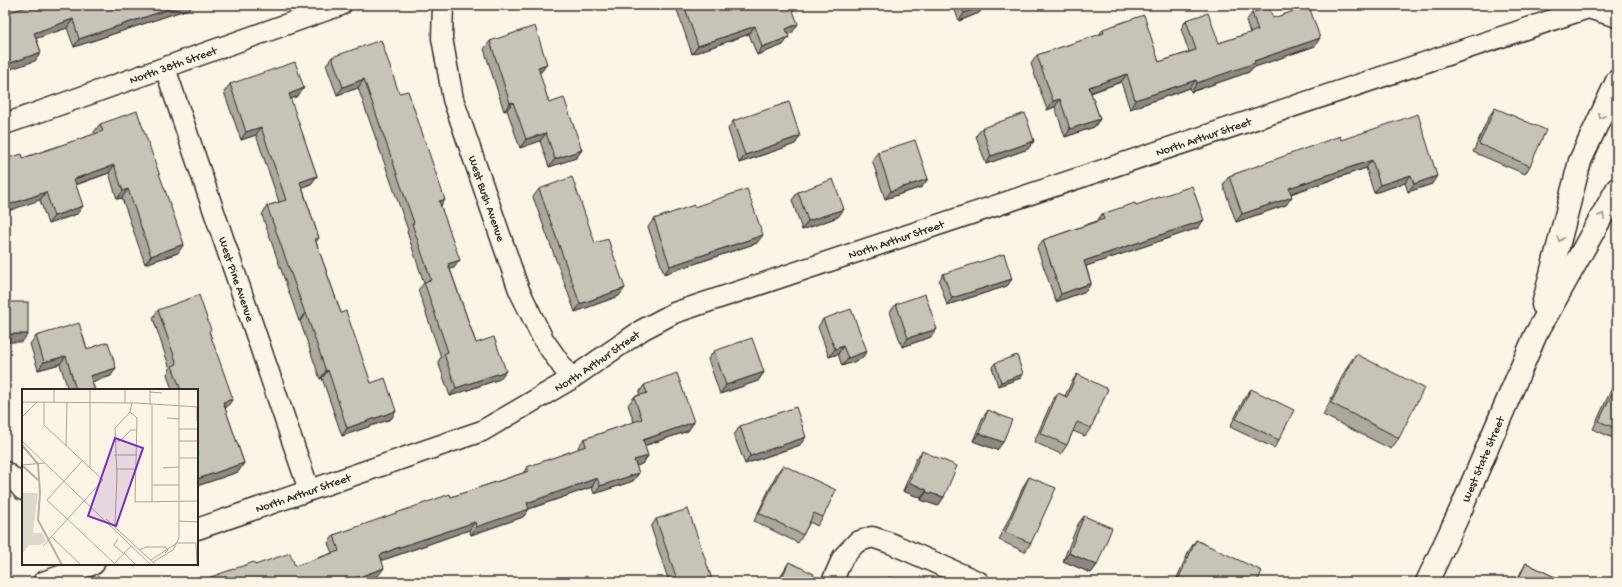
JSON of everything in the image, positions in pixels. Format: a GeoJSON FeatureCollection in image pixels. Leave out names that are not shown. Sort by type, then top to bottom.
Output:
{"type":"FeatureCollection","features":[{"type":"Feature","properties":{"kind":"main road","name":"West State Street"},"geometry":{"type":"LineString","coordinates":[[1535,336],[1580,161],[1617,81]]}},
{"type":"Feature","properties":{"kind":"main road","name":"West State Street"},"geometry":{"type":"LineString","coordinates":[[1427,582],[1462,507],[1535,336],[1616,191],[1617,170]]}},
{"type":"Feature","properties":{"kind":"street","name":"North 38th Street"},"geometry":{"type":"LineString","coordinates":[[5,124],[341,5]]}},
{"type":"Feature","properties":{"kind":"street","name":"West Bush Avenue"},"geometry":{"type":"LineString","coordinates":[[443,5],[442,38],[453,99],[516,283],[543,340],[571,379]]}},
{"type":"Feature","properties":{"kind":"street","name":"North Arthur Street"},"geometry":{"type":"LineString","coordinates":[[198,529],[482,431],[571,379],[642,330],[674,313],[1588,8],[1617,18]]}},
{"type":"Feature","properties":{"kind":"street","name":"West Pine Avenue"},"geometry":{"type":"LineString","coordinates":[[165,68],[309,490]]}},
{"type":"Feature","properties":{"kind":"street"},"geometry":{"type":"LineString","coordinates":[[5,472],[13,478],[22,489]]}},
{"type":"Feature","properties":{"kind":"street"},"geometry":{"type":"LineString","coordinates":[[832,582],[843,556],[857,542],[872,537],[890,543],[979,582]]}},
{"type":"Feature","properties":{"kind":"street"},"geometry":{"type":"LineString","coordinates":[[52,574],[90,565]]}},
{"type":"Feature","properties":{"kind":"building"},"geometry":{"type":"Polygon","coordinates":[[[32,5],[181,5],[79,39],[73,19],[34,33],[41,52],[5,65],[5,14],[32,5]]]}},
{"type":"Feature","properties":{"kind":"building"},"geometry":{"type":"Polygon","coordinates":[[[684,5],[746,5],[748,9],[760,5],[791,5],[798,24],[786,29],[789,37],[762,47],[755,26],[698,46],[684,5]]]}},
{"type":"Feature","properties":{"kind":"building"},"geometry":{"type":"Polygon","coordinates":[[[961,5],[985,5],[964,13],[961,5]]]}},
{"type":"Feature","properties":{"kind":"building"},"geometry":{"type":"Polygon","coordinates":[[[1309,6],[1320,38],[1197,83],[1196,80],[1135,100],[1127,74],[1089,87],[1100,119],[1070,129],[1060,99],[1053,101],[1037,55],[1104,33],[1103,29],[1144,15],[1159,62],[1196,50],[1186,20],[1208,13],[1219,43],[1258,30],[1252,13],[1269,7],[1273,18],[1309,6]]]}},
{"type":"Feature","properties":{"kind":"building"},"geometry":{"type":"Polygon","coordinates":[[[535,26],[547,64],[538,67],[549,103],[564,98],[582,150],[555,159],[546,133],[526,139],[513,102],[510,103],[490,41],[535,26]]]}},
{"type":"Feature","properties":{"kind":"building"},"geometry":{"type":"Polygon","coordinates":[[[381,40],[399,93],[408,91],[445,200],[439,201],[460,260],[448,264],[476,343],[494,337],[506,371],[456,388],[444,354],[448,352],[424,282],[431,280],[412,224],[414,223],[364,79],[343,87],[332,57],[381,40]]]}},
{"type":"Feature","properties":{"kind":"building"},"geometry":{"type":"Polygon","coordinates":[[[295,62],[304,88],[289,94],[317,176],[300,182],[319,238],[315,239],[341,313],[346,311],[371,383],[385,378],[396,411],[347,428],[328,370],[326,371],[267,206],[286,200],[261,127],[246,132],[230,84],[295,62]]]}},
{"type":"Feature","properties":{"kind":"building"},"geometry":{"type":"Polygon","coordinates":[[[789,102],[800,136],[745,155],[733,121],[789,102]]]}},
{"type":"Feature","properties":{"kind":"building"},"geometry":{"type":"Polygon","coordinates":[[[1495,108],[1546,130],[1530,166],[1479,144],[1495,108]]]}},
{"type":"Feature","properties":{"kind":"building"},"geometry":{"type":"Polygon","coordinates":[[[137,111],[184,244],[151,256],[128,189],[123,191],[114,165],[74,179],[83,206],[54,216],[46,192],[5,206],[5,159],[22,154],[23,158],[103,131],[100,124],[137,111]]]}},
{"type":"Feature","properties":{"kind":"building"},"geometry":{"type":"Polygon","coordinates":[[[1025,113],[1034,141],[991,156],[982,128],[1025,113]]]}},
{"type":"Feature","properties":{"kind":"building"},"geometry":{"type":"Polygon","coordinates":[[[1418,114],[1437,176],[1414,184],[1411,175],[1380,185],[1372,160],[1289,188],[1292,197],[1242,214],[1229,176],[1340,136],[1341,140],[1418,114]]]}},
{"type":"Feature","properties":{"kind":"building"},"geometry":{"type":"Polygon","coordinates":[[[915,140],[928,179],[891,191],[878,152],[915,140]]]}},
{"type":"Feature","properties":{"kind":"building"},"geometry":{"type":"Polygon","coordinates":[[[572,177],[595,243],[608,239],[625,288],[580,304],[539,189],[572,177]]]}},
{"type":"Feature","properties":{"kind":"building"},"geometry":{"type":"Polygon","coordinates":[[[833,179],[844,209],[808,221],[798,192],[833,179]]]}},
{"type":"Feature","properties":{"kind":"building"},"geometry":{"type":"Polygon","coordinates":[[[1192,186],[1204,220],[1084,261],[1091,283],[1061,294],[1043,240],[1104,219],[1102,214],[1135,203],[1136,205],[1192,186]]]}},
{"type":"Feature","properties":{"kind":"building"},"geometry":{"type":"Polygon","coordinates":[[[747,189],[763,235],[670,266],[654,219],[747,189]]]}},
{"type":"Feature","properties":{"kind":"building"},"geometry":{"type":"Polygon","coordinates":[[[1004,254],[1012,279],[952,298],[943,274],[1004,254]]]}},
{"type":"Feature","properties":{"kind":"building"},"geometry":{"type":"Polygon","coordinates":[[[925,294],[937,329],[908,338],[896,304],[925,294]]]}},
{"type":"Feature","properties":{"kind":"building"},"geometry":{"type":"Polygon","coordinates":[[[199,295],[211,330],[209,331],[233,399],[223,402],[244,463],[198,479],[198,389],[181,389],[172,366],[177,364],[158,310],[199,295]]]}},
{"type":"Feature","properties":{"kind":"building"},"geometry":{"type":"Polygon","coordinates":[[[5,302],[28,302],[28,334],[5,334],[5,302]]]}},
{"type":"Feature","properties":{"kind":"building"},"geometry":{"type":"Polygon","coordinates":[[[851,309],[867,351],[848,358],[843,346],[835,349],[823,319],[851,309]]]}},
{"type":"Feature","properties":{"kind":"building"},"geometry":{"type":"Polygon","coordinates":[[[79,323],[87,349],[108,342],[116,368],[90,376],[95,389],[76,389],[66,356],[44,362],[36,336],[79,323]]]}},
{"type":"Feature","properties":{"kind":"building"},"geometry":{"type":"Polygon","coordinates":[[[752,338],[764,372],[726,385],[714,351],[752,338]]]}},
{"type":"Feature","properties":{"kind":"building"},"geometry":{"type":"Polygon","coordinates":[[[1356,354],[1424,388],[1399,438],[1331,403],[1356,354]]]}},
{"type":"Feature","properties":{"kind":"building"},"geometry":{"type":"Polygon","coordinates":[[[1017,355],[1023,374],[1001,382],[995,363],[1017,355]]]}},
{"type":"Feature","properties":{"kind":"building"},"geometry":{"type":"Polygon","coordinates":[[[677,373],[694,422],[643,440],[648,456],[634,460],[639,473],[600,486],[597,478],[527,503],[529,509],[476,527],[475,522],[394,549],[380,555],[384,568],[345,582],[196,582],[254,562],[255,565],[290,553],[295,566],[339,551],[334,535],[450,494],[451,497],[529,471],[527,467],[586,446],[584,439],[642,419],[634,397],[647,393],[644,385],[677,373]]]}},
{"type":"Feature","properties":{"kind":"building"},"geometry":{"type":"Polygon","coordinates":[[[1077,374],[1108,389],[1091,428],[1077,422],[1067,445],[1040,433],[1058,393],[1067,397],[1077,374]]]}},
{"type":"Feature","properties":{"kind":"building"},"geometry":{"type":"Polygon","coordinates":[[[1617,383],[1617,429],[1599,421],[1617,383]]]}},
{"type":"Feature","properties":{"kind":"building"},"geometry":{"type":"Polygon","coordinates":[[[1251,389],[1294,410],[1279,440],[1236,419],[1251,389]]]}},
{"type":"Feature","properties":{"kind":"building"},"geometry":{"type":"Polygon","coordinates":[[[796,407],[806,437],[750,456],[740,426],[796,407]]]}},
{"type":"Feature","properties":{"kind":"building"},"geometry":{"type":"Polygon","coordinates":[[[988,410],[1012,420],[1003,442],[979,433],[988,410]]]}},
{"type":"Feature","properties":{"kind":"building"},"geometry":{"type":"Polygon","coordinates":[[[922,451],[957,466],[944,497],[926,492],[927,490],[909,482],[922,451]]]}},
{"type":"Feature","properties":{"kind":"building"},"geometry":{"type":"Polygon","coordinates":[[[783,465],[836,490],[823,517],[814,513],[803,535],[759,513],[783,465]]]}},
{"type":"Feature","properties":{"kind":"building"},"geometry":{"type":"Polygon","coordinates":[[[1029,477],[1056,488],[1031,543],[1005,532],[1029,477]]]}},
{"type":"Feature","properties":{"kind":"building"},"geometry":{"type":"Polygon","coordinates":[[[688,509],[713,582],[678,582],[656,519],[688,509]]]}},
{"type":"Feature","properties":{"kind":"building"},"geometry":{"type":"Polygon","coordinates":[[[1084,516],[1112,528],[1097,565],[1069,553],[1084,516]]]}},
{"type":"Feature","properties":{"kind":"building"},"geometry":{"type":"Polygon","coordinates":[[[5,540],[9,551],[5,552],[5,540]]]}},
{"type":"Feature","properties":{"kind":"building"},"geometry":{"type":"Polygon","coordinates":[[[1196,540],[1262,571],[1257,582],[1177,582],[1196,540]]]}},
{"type":"Feature","properties":{"kind":"building"},"geometry":{"type":"Polygon","coordinates":[[[789,562],[814,574],[810,582],[780,582],[789,562]]]}},
{"type":"Feature","properties":{"kind":"building"},"geometry":{"type":"Polygon","coordinates":[[[1526,563],[1565,582],[1517,582],[1526,563]]]}},
{"type":"Feature","properties":{"kind":"building"},"geometry":{"type":"Polygon","coordinates":[[[889,577],[900,582],[886,582],[889,577]]]}}]}
